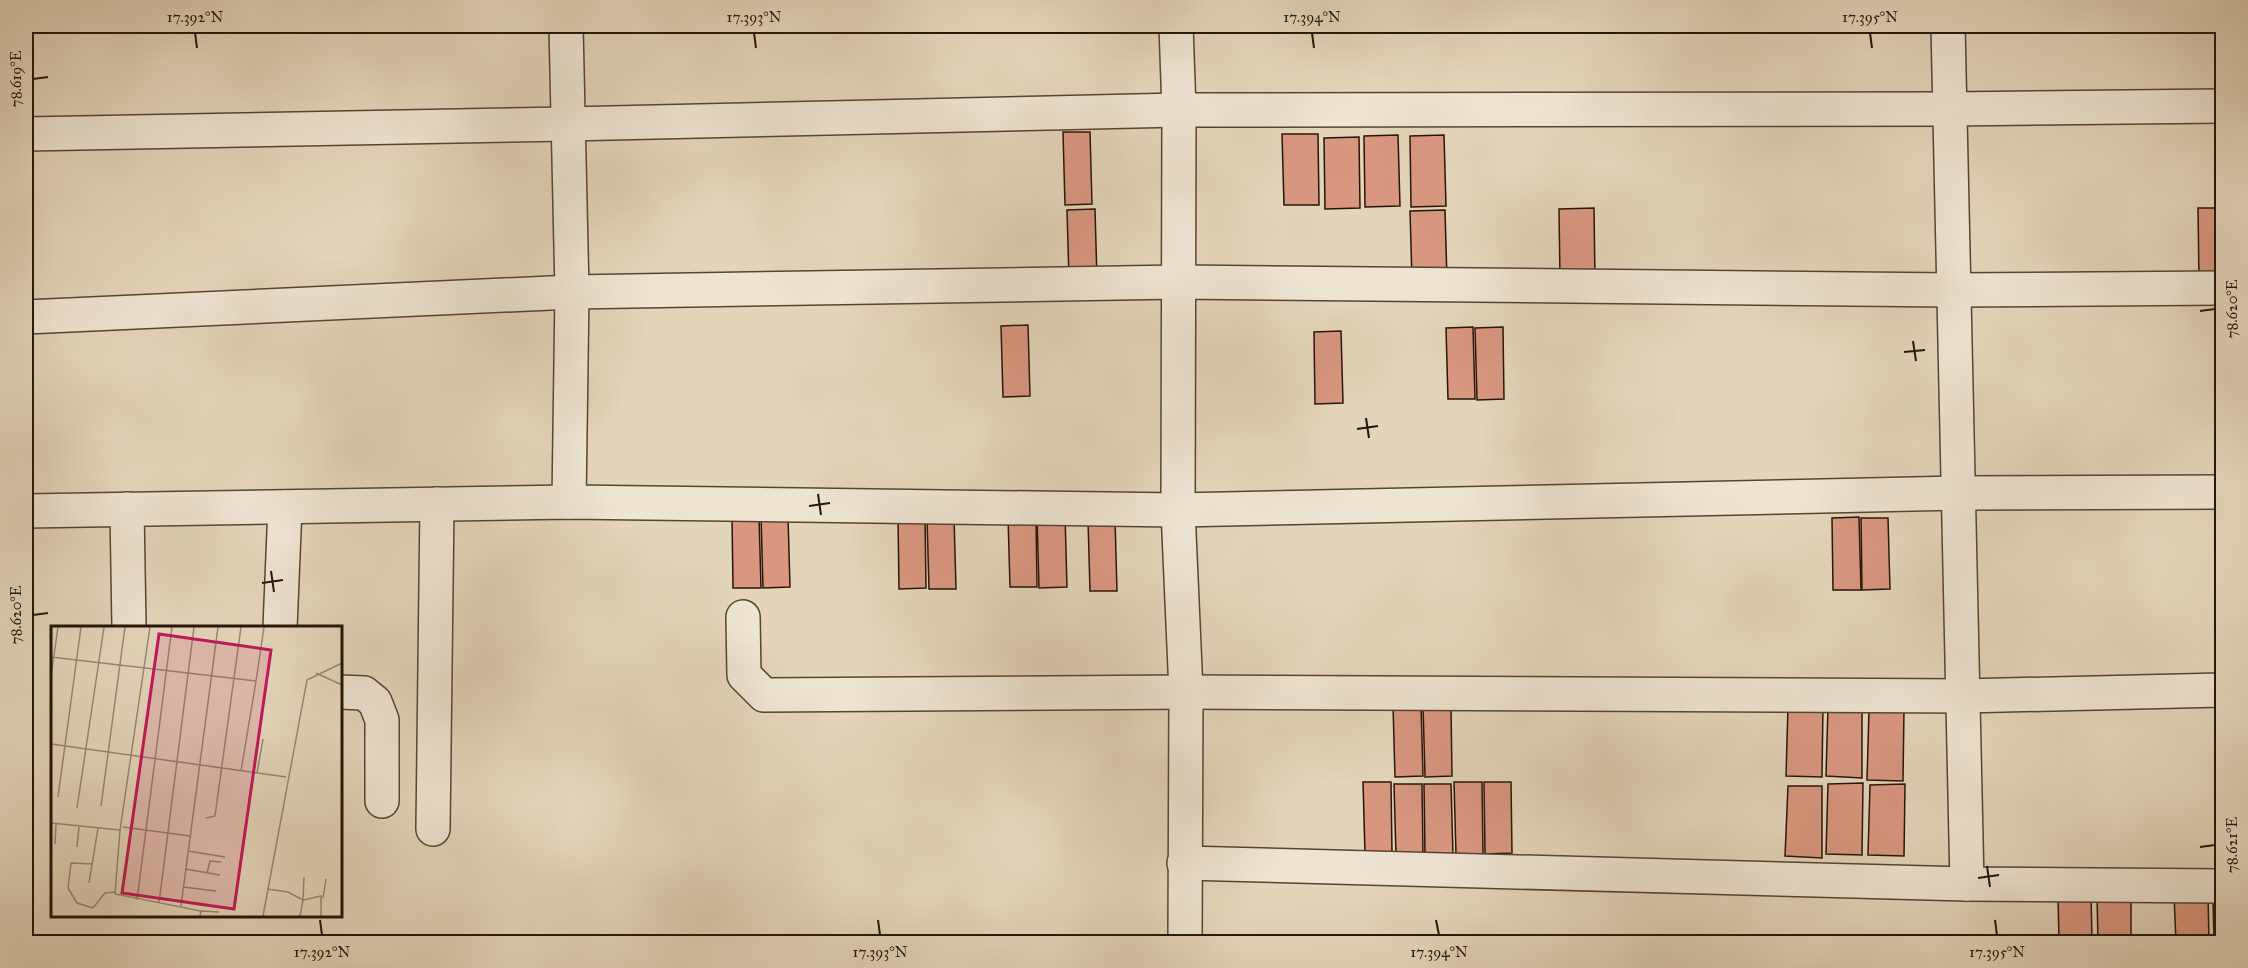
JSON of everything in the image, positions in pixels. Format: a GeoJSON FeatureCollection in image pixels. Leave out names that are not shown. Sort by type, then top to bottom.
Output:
{"type":"FeatureCollection","features":[{"type":"Feature","properties":{"kind":"street"},"geometry":{"type":"LineString","coordinates":[[566,26],[572,292],[569,502]]}},
{"type":"Feature","properties":{"kind":"street"},"geometry":{"type":"LineString","coordinates":[[1176,26],[1179,110],[1178,510],[1186,693],[1185,942]]}},
{"type":"Feature","properties":{"kind":"street"},"geometry":{"type":"LineString","coordinates":[[1948,26],[1967,884]]}},
{"type":"Feature","properties":{"kind":"street"},"geometry":{"type":"LineString","coordinates":[[26,134],[1179,110],[1950,109],[2223,106]]}},
{"type":"Feature","properties":{"kind":"street"},"geometry":{"type":"LineString","coordinates":[[26,317],[572,292],[1178,282],[1953,290],[2223,288]]}},
{"type":"Feature","properties":{"kind":"street"},"geometry":{"type":"LineString","coordinates":[[26,511],[569,502],[1178,510],[1958,493],[2223,492]]}},
{"type":"Feature","properties":{"kind":"street"},"geometry":{"type":"LineString","coordinates":[[433,829],[437,504]]}},
{"type":"Feature","properties":{"kind":"street"},"geometry":{"type":"LineString","coordinates":[[280,626],[285,507]]}},
{"type":"Feature","properties":{"kind":"street"},"geometry":{"type":"LineString","coordinates":[[127,509],[129,626]]}},
{"type":"Feature","properties":{"kind":"street"},"geometry":{"type":"LineString","coordinates":[[743,617],[744,675],[764,695],[1186,693],[1963,696],[2223,690]]}},
{"type":"Feature","properties":{"kind":"street"},"geometry":{"type":"LineString","coordinates":[[342,692],[364,693],[375,702],[382,720],[382,801]]}},
{"type":"Feature","properties":{"kind":"street"},"geometry":{"type":"LineString","coordinates":[[1184,862],[1967,884],[2223,886]]}},
{"type":"Feature","properties":{"kind":"building"},"geometry":{"type":"Polygon","coordinates":[[[1063,132],[1090,132],[1092,204],[1065,205],[1063,132]]]}},
{"type":"Feature","properties":{"kind":"building"},"geometry":{"type":"Polygon","coordinates":[[[1282,134],[1318,134],[1319,205],[1284,205],[1282,134]]]}},
{"type":"Feature","properties":{"kind":"building"},"geometry":{"type":"Polygon","coordinates":[[[1398,135],[1400,206],[1365,207],[1364,136],[1398,135]]]}},
{"type":"Feature","properties":{"kind":"building"},"geometry":{"type":"Polygon","coordinates":[[[1444,135],[1446,206],[1411,207],[1410,136],[1444,135]]]}},
{"type":"Feature","properties":{"kind":"building"},"geometry":{"type":"Polygon","coordinates":[[[1359,137],[1360,208],[1325,209],[1324,138],[1359,137]]]}},
{"type":"Feature","properties":{"kind":"building"},"geometry":{"type":"Polygon","coordinates":[[[1594,208],[1595,280],[1560,280],[1559,209],[1594,208]]]}},
{"type":"Feature","properties":{"kind":"building"},"geometry":{"type":"Polygon","coordinates":[[[2198,208],[2222,208],[2222,279],[2199,280],[2198,208]]]}},
{"type":"Feature","properties":{"kind":"building"},"geometry":{"type":"Polygon","coordinates":[[[1095,209],[1097,280],[1069,281],[1067,210],[1095,209]]]}},
{"type":"Feature","properties":{"kind":"building"},"geometry":{"type":"Polygon","coordinates":[[[1445,210],[1447,281],[1412,281],[1410,211],[1445,210]]]}},
{"type":"Feature","properties":{"kind":"building"},"geometry":{"type":"Polygon","coordinates":[[[1028,325],[1030,396],[1003,397],[1001,326],[1028,325]]]}},
{"type":"Feature","properties":{"kind":"building"},"geometry":{"type":"Polygon","coordinates":[[[1473,327],[1475,399],[1448,399],[1446,328],[1473,327]]]}},
{"type":"Feature","properties":{"kind":"building"},"geometry":{"type":"Polygon","coordinates":[[[1503,327],[1504,399],[1477,400],[1475,328],[1503,327]]]}},
{"type":"Feature","properties":{"kind":"building"},"geometry":{"type":"Polygon","coordinates":[[[1341,331],[1343,403],[1315,404],[1314,332],[1341,331]]]}},
{"type":"Feature","properties":{"kind":"building"},"geometry":{"type":"Polygon","coordinates":[[[759,515],[761,588],[733,588],[732,516],[759,515]]]}},
{"type":"Feature","properties":{"kind":"building"},"geometry":{"type":"Polygon","coordinates":[[[1036,515],[1037,587],[1010,587],[1008,516],[1036,515]]]}},
{"type":"Feature","properties":{"kind":"building"},"geometry":{"type":"Polygon","coordinates":[[[1065,515],[1067,587],[1039,588],[1037,516],[1065,515]]]}},
{"type":"Feature","properties":{"kind":"building"},"geometry":{"type":"Polygon","coordinates":[[[761,516],[788,516],[790,587],[763,588],[761,516]]]}},
{"type":"Feature","properties":{"kind":"building"},"geometry":{"type":"Polygon","coordinates":[[[898,517],[925,517],[926,588],[899,589],[898,517]]]}},
{"type":"Feature","properties":{"kind":"building"},"geometry":{"type":"Polygon","coordinates":[[[954,517],[956,589],[929,589],[927,518],[954,517]]]}},
{"type":"Feature","properties":{"kind":"building"},"geometry":{"type":"Polygon","coordinates":[[[1859,517],[1861,590],[1833,590],[1832,518],[1859,517]]]}},
{"type":"Feature","properties":{"kind":"building"},"geometry":{"type":"Polygon","coordinates":[[[1861,518],[1888,518],[1890,589],[1862,590],[1861,518]]]}},
{"type":"Feature","properties":{"kind":"building"},"geometry":{"type":"Polygon","coordinates":[[[1115,519],[1117,591],[1090,591],[1088,520],[1115,519]]]}},
{"type":"Feature","properties":{"kind":"building"},"geometry":{"type":"Polygon","coordinates":[[[1421,704],[1423,776],[1395,777],[1393,705],[1421,704]]]}},
{"type":"Feature","properties":{"kind":"building"},"geometry":{"type":"Polygon","coordinates":[[[1423,705],[1451,705],[1452,776],[1425,777],[1423,705]]]}},
{"type":"Feature","properties":{"kind":"building"},"geometry":{"type":"Polygon","coordinates":[[[1823,705],[1822,777],[1786,776],[1788,706],[1823,705]]]}},
{"type":"Feature","properties":{"kind":"building"},"geometry":{"type":"Polygon","coordinates":[[[1862,706],[1862,778],[1826,776],[1828,707],[1862,706]]]}},
{"type":"Feature","properties":{"kind":"building"},"geometry":{"type":"Polygon","coordinates":[[[1904,709],[1903,781],[1867,780],[1869,710],[1904,709]]]}},
{"type":"Feature","properties":{"kind":"building"},"geometry":{"type":"Polygon","coordinates":[[[1363,782],[1391,782],[1392,853],[1365,854],[1363,782]]]}},
{"type":"Feature","properties":{"kind":"building"},"geometry":{"type":"Polygon","coordinates":[[[1454,782],[1482,782],[1483,854],[1456,854],[1454,782]]]}},
{"type":"Feature","properties":{"kind":"building"},"geometry":{"type":"Polygon","coordinates":[[[1484,782],[1511,782],[1512,853],[1485,854],[1484,782]]]}},
{"type":"Feature","properties":{"kind":"building"},"geometry":{"type":"Polygon","coordinates":[[[1863,783],[1862,855],[1826,854],[1828,784],[1863,783]]]}},
{"type":"Feature","properties":{"kind":"building"},"geometry":{"type":"Polygon","coordinates":[[[1394,784],[1422,784],[1423,855],[1396,856],[1394,784]]]}},
{"type":"Feature","properties":{"kind":"building"},"geometry":{"type":"Polygon","coordinates":[[[1424,784],[1451,784],[1453,855],[1425,856],[1424,784]]]}},
{"type":"Feature","properties":{"kind":"building"},"geometry":{"type":"Polygon","coordinates":[[[1905,784],[1904,856],[1868,855],[1870,785],[1905,784]]]}},
{"type":"Feature","properties":{"kind":"building"},"geometry":{"type":"Polygon","coordinates":[[[1788,786],[1822,786],[1822,858],[1785,856],[1788,786]]]}},
{"type":"Feature","properties":{"kind":"building"},"geometry":{"type":"Polygon","coordinates":[[[2091,893],[2092,942],[2059,942],[2058,894],[2091,893]]]}},
{"type":"Feature","properties":{"kind":"building"},"geometry":{"type":"Polygon","coordinates":[[[2208,894],[2209,942],[2176,942],[2174,895],[2208,894]]]}},
{"type":"Feature","properties":{"kind":"building"},"geometry":{"type":"Polygon","coordinates":[[[2097,895],[2131,895],[2131,942],[2098,942],[2097,895]]]}},
{"type":"Feature","properties":{"kind":"building"},"geometry":{"type":"Polygon","coordinates":[[[2213,899],[2222,899],[2222,942],[2214,942],[2213,899]]]}}]}
